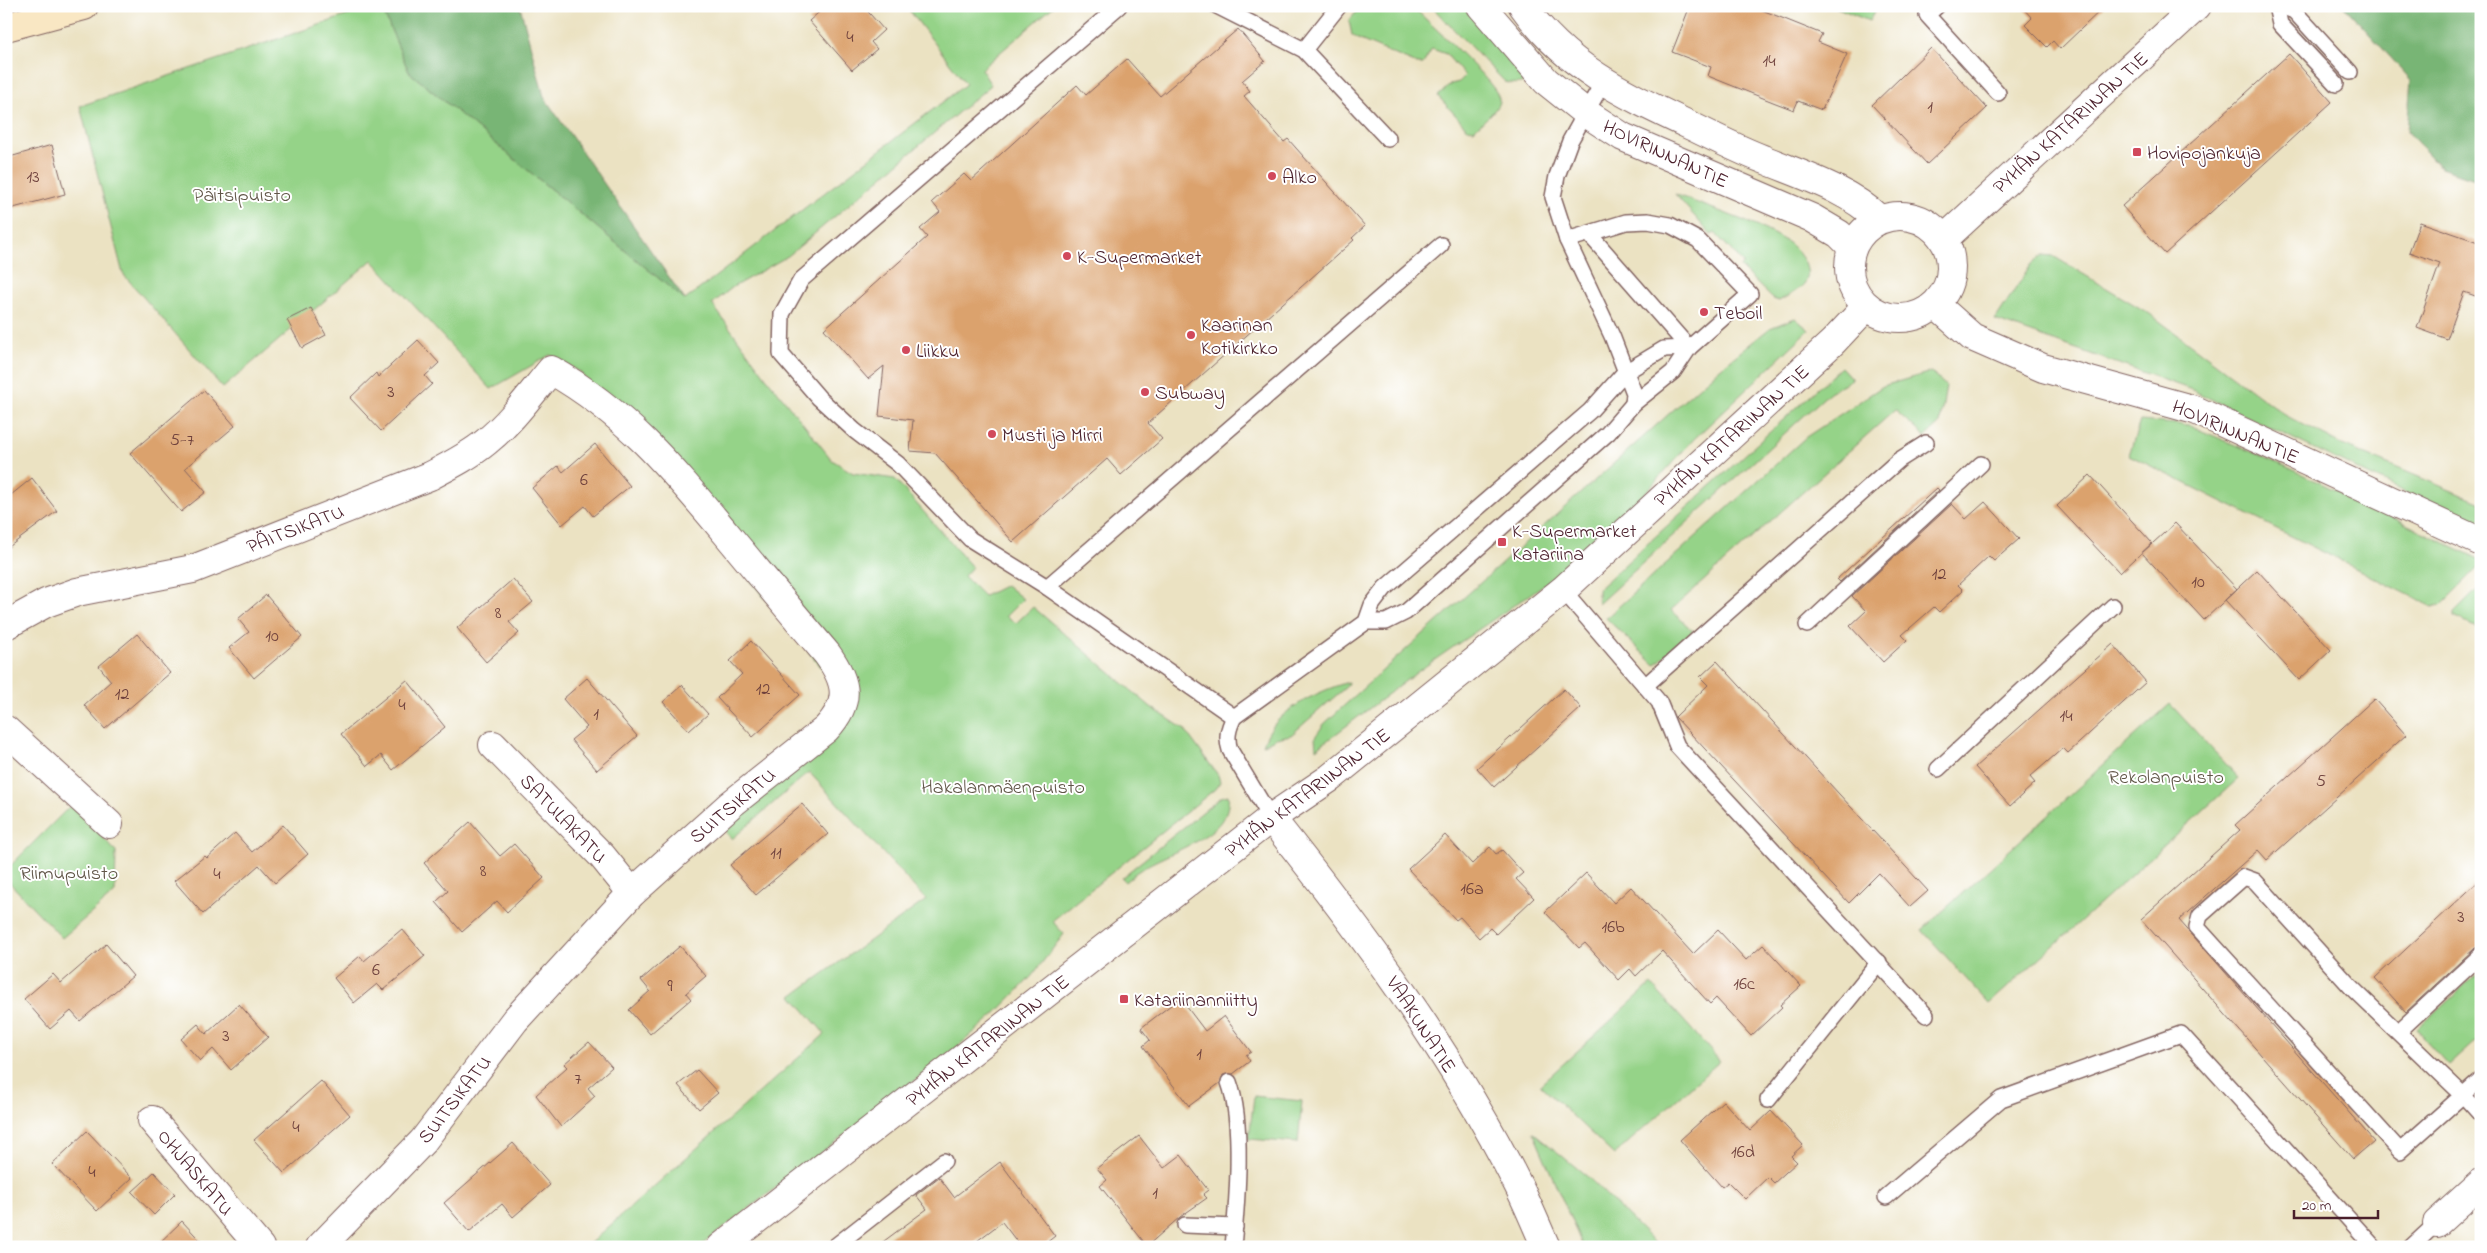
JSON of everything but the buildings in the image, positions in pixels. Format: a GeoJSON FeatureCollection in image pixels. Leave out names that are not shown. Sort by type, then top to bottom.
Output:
{"type":"FeatureCollection","features":[{"type":"Feature","properties":{"kind":"main road"},"geometry":{"type":"LineString","coordinates":[[6,27],[84,6]]}},
{"type":"Feature","properties":{"kind":"street","name":"HOVIRINNANTIE"},"geometry":{"type":"LineString","coordinates":[[1481,6],[1546,80],[1586,113],[1623,137],[1812,218],[1838,234],[1852,248]]}},
{"type":"Feature","properties":{"kind":"street","name":"HOVIRINNANTIE"},"geometry":{"type":"LineString","coordinates":[[1523,6],[1577,63],[1603,82],[1641,104],[1761,158],[1831,186],[1854,198],[1879,220]]}},
{"type":"Feature","properties":{"kind":"street","name":"PYHÄN KATARIINAN TIE"},"geometry":{"type":"LineString","coordinates":[[1944,239],[2197,6]]}},
{"type":"Feature","properties":{"kind":"street"},"geometry":{"type":"LineString","coordinates":[[1897,216],[1915,218],[1932,226],[1944,239],[1951,256],[1952,273],[1947,290],[1936,304],[1920,315],[1902,319],[1883,316],[1866,307],[1853,290],[1848,269],[1852,248],[1864,230],[1879,220],[1897,216]]}},
{"type":"Feature","properties":{"kind":"street","name":"HOVIRINNANTIE"},"geometry":{"type":"LineString","coordinates":[[1936,304],[1972,337],[2043,368],[2195,410],[2481,542]]}},
{"type":"Feature","properties":{"kind":"street","name":"PYHÄN KATARIINAN TIE"},"geometry":{"type":"LineString","coordinates":[[721,1247],[1271,818],[1330,778],[1563,590],[1833,342],[1866,307]]}},
{"type":"Feature","properties":{"kind":"street","name":"PÄITSIKATU"},"geometry":{"type":"LineString","coordinates":[[6,625],[46,603],[77,592],[193,569],[430,476],[456,463],[486,442],[551,370]]}},
{"type":"Feature","properties":{"kind":"street","name":"SUITSIKATU"},"geometry":{"type":"LineString","coordinates":[[320,1247],[424,1141],[515,1020],[632,894],[730,805],[826,729],[836,718],[843,705],[842,677],[827,654],[684,483],[626,422],[582,387],[551,370]]}},
{"type":"Feature","properties":{"kind":"street"},"geometry":{"type":"LineString","coordinates":[[6,730],[109,824]]}},
{"type":"Feature","properties":{"kind":"street","name":"SATULAKATU"},"geometry":{"type":"LineString","coordinates":[[493,745],[602,856],[632,894]]}},
{"type":"Feature","properties":{"kind":"street","name":"VAAKUNATIE"},"geometry":{"type":"LineString","coordinates":[[1271,818],[1404,996],[1481,1117],[1517,1182],[1546,1247]]}},
{"type":"Feature","properties":{"kind":"street","name":"OHJASKATU"},"geometry":{"type":"LineString","coordinates":[[152,1120],[260,1247]]}},
{"type":"Feature","properties":{"kind":"street"},"geometry":{"type":"LineString","coordinates":[[2437,1223],[2481,1183]]}},
{"type":"Feature","properties":{"kind":"lane"},"geometry":{"type":"LineString","coordinates":[[1119,6],[801,280],[782,314],[781,354],[819,398],[855,431],[898,464],[970,539],[1047,586],[1234,717]]}},
{"type":"Feature","properties":{"kind":"lane"},"geometry":{"type":"LineString","coordinates":[[1217,6],[1304,50],[1388,139]]}},
{"type":"Feature","properties":{"kind":"lane"},"geometry":{"type":"LineString","coordinates":[[1304,50],[1340,6]]}},
{"type":"Feature","properties":{"kind":"lane"},"geometry":{"type":"LineString","coordinates":[[1937,6],[1927,15],[1998,93]]}},
{"type":"Feature","properties":{"kind":"lane"},"geometry":{"type":"LineString","coordinates":[[2276,6],[2280,24],[2336,84]]}},
{"type":"Feature","properties":{"kind":"lane"},"geometry":{"type":"LineString","coordinates":[[2281,6],[2294,11],[2350,72]]}},
{"type":"Feature","properties":{"kind":"lane"},"geometry":{"type":"LineString","coordinates":[[1603,82],[1567,150],[1557,176],[1553,197],[1567,240],[1612,336],[1624,372],[1634,393],[1633,404]]}},
{"type":"Feature","properties":{"kind":"lane"},"geometry":{"type":"LineString","coordinates":[[1366,622],[1386,622],[1406,612],[1608,433],[1633,404],[1673,372],[1689,348],[1750,294],[1698,240],[1670,225],[1648,221],[1626,222],[1590,235],[1567,240]]}},
{"type":"Feature","properties":{"kind":"lane"},"geometry":{"type":"LineString","coordinates":[[1590,235],[1689,348]]}},
{"type":"Feature","properties":{"kind":"lane"},"geometry":{"type":"LineString","coordinates":[[1047,586],[1441,245]]}},
{"type":"Feature","properties":{"kind":"lane"},"geometry":{"type":"LineString","coordinates":[[1271,818],[1230,750],[1228,734],[1234,717],[1366,622],[1372,606],[1385,588],[1590,411],[1624,372],[1664,349],[1689,348]]}},
{"type":"Feature","properties":{"kind":"lane"},"geometry":{"type":"LineString","coordinates":[[1645,686],[1899,460],[1926,443]]}},
{"type":"Feature","properties":{"kind":"lane"},"geometry":{"type":"LineString","coordinates":[[1807,625],[1981,464]]}},
{"type":"Feature","properties":{"kind":"lane"},"geometry":{"type":"LineString","coordinates":[[1563,590],[1659,702],[1677,746],[1926,1015]]}},
{"type":"Feature","properties":{"kind":"lane"},"geometry":{"type":"LineString","coordinates":[[1938,769],[2113,606]]}},
{"type":"Feature","properties":{"kind":"lane"},"geometry":{"type":"LineString","coordinates":[[2481,1080],[2463,1095],[2400,1151],[2197,927],[2200,916],[2244,877],[2255,881],[2351,987],[2463,1095],[2481,1116]]}},
{"type":"Feature","properties":{"kind":"lane"},"geometry":{"type":"LineString","coordinates":[[2398,1032],[2481,955]]}},
{"type":"Feature","properties":{"kind":"lane"},"geometry":{"type":"LineString","coordinates":[[1768,1100],[1878,962]]}},
{"type":"Feature","properties":{"kind":"lane"},"geometry":{"type":"LineString","coordinates":[[1886,1197],[2001,1099],[2181,1034],[2374,1247]]}},
{"type":"Feature","properties":{"kind":"lane"},"geometry":{"type":"LineString","coordinates":[[1229,1082],[1235,1098],[1237,1136],[1233,1247]]}},
{"type":"Feature","properties":{"kind":"lane"},"geometry":{"type":"LineString","coordinates":[[834,1247],[944,1161]]}},
{"type":"Feature","properties":{"kind":"lane"},"geometry":{"type":"LineString","coordinates":[[2411,1247],[2437,1223]]}},
{"type":"Feature","properties":{"kind":"lane"},"geometry":{"type":"LineString","coordinates":[[1185,1225],[1235,1227]]}},
{"type":"Feature","properties":{"kind":"green space"},"geometry":{"type":"Polygon","coordinates":[[[375,6],[381,6],[409,72],[685,300],[966,84],[906,6],[1054,6],[981,69],[991,85],[788,256],[733,287],[712,304],[766,377],[832,460],[853,473],[895,479],[972,567],[964,576],[984,596],[1006,585],[1023,599],[1006,616],[1016,623],[1033,607],[1151,707],[1184,729],[1218,775],[1220,782],[1215,789],[1052,921],[1064,934],[1031,977],[994,1015],[949,1054],[699,1247],[586,1247],[825,1034],[792,996],[926,900],[809,772],[732,839],[721,826],[853,706],[580,372],[550,355],[491,389],[372,260],[223,388],[123,274],[80,106],[375,6]]]}},
{"type":"Feature","properties":{"kind":"green space"},"geometry":{"type":"Polygon","coordinates":[[[381,6],[520,6],[544,97],[685,300],[409,72],[381,6]]]}},
{"type":"Feature","properties":{"kind":"green space"},"geometry":{"type":"Polygon","coordinates":[[[1365,6],[1412,6],[1487,80],[1499,98],[1494,111],[1474,130],[1468,129],[1438,96],[1451,84],[1459,82],[1465,76],[1446,54],[1432,49],[1423,64],[1417,64],[1352,35],[1349,21],[1357,11],[1365,6]]]}},
{"type":"Feature","properties":{"kind":"green space"},"geometry":{"type":"Polygon","coordinates":[[[1431,6],[1467,6],[1532,77],[1520,83],[1505,82],[1431,6]]]}},
{"type":"Feature","properties":{"kind":"green space"},"geometry":{"type":"Polygon","coordinates":[[[1833,6],[1878,6],[1869,21],[1833,6]]]}},
{"type":"Feature","properties":{"kind":"green space"},"geometry":{"type":"Polygon","coordinates":[[[2344,6],[2471,6],[2481,17],[2481,181],[2441,168],[2407,131],[2411,80],[2344,6]]]}},
{"type":"Feature","properties":{"kind":"green space"},"geometry":{"type":"Polygon","coordinates":[[[1675,194],[1748,222],[1787,242],[1799,254],[1806,265],[1807,276],[1804,284],[1779,301],[1773,299],[1740,267],[1743,263],[1715,233],[1711,235],[1675,194]]]}},
{"type":"Feature","properties":{"kind":"green space"},"geometry":{"type":"Polygon","coordinates":[[[2043,255],[2053,256],[2150,314],[2285,415],[2340,444],[2481,503],[2481,529],[2192,390],[1995,320],[2031,265],[2043,255]]]}},
{"type":"Feature","properties":{"kind":"green space"},"geometry":{"type":"Polygon","coordinates":[[[1795,318],[1809,330],[1694,439],[1616,525],[1565,570],[1420,670],[1316,749],[1315,737],[1324,724],[1392,662],[1719,369],[1770,328],[1795,318]]]}},
{"type":"Feature","properties":{"kind":"green space"},"geometry":{"type":"Polygon","coordinates":[[[1841,367],[1852,379],[1830,392],[1598,604],[1598,589],[1841,367]]]}},
{"type":"Feature","properties":{"kind":"green space"},"geometry":{"type":"Polygon","coordinates":[[[1931,372],[1946,386],[1940,423],[1925,437],[1895,410],[1671,610],[1693,631],[1655,665],[1606,618],[1806,437],[1883,386],[1931,372]]]}},
{"type":"Feature","properties":{"kind":"green space"},"geometry":{"type":"Polygon","coordinates":[[[2140,421],[2188,425],[2285,466],[2481,560],[2480,566],[2441,605],[2433,607],[2129,455],[2140,421]]]}},
{"type":"Feature","properties":{"kind":"green space"},"geometry":{"type":"Polygon","coordinates":[[[2481,586],[2481,630],[2454,617],[2454,613],[2481,586]]]}},
{"type":"Feature","properties":{"kind":"green space"},"geometry":{"type":"Polygon","coordinates":[[[1348,682],[1347,686],[1291,735],[1276,738],[1263,745],[1268,733],[1276,722],[1298,704],[1323,691],[1348,682]]]}},
{"type":"Feature","properties":{"kind":"green space","name":"Rekolanpuisto"},"geometry":{"type":"Polygon","coordinates":[[[2170,704],[2239,778],[1989,1004],[1922,930],[2170,704]]]}},
{"type":"Feature","properties":{"kind":"green space"},"geometry":{"type":"Polygon","coordinates":[[[1228,795],[1227,810],[1221,822],[1210,832],[1138,871],[1125,882],[1121,878],[1221,797],[1228,795]]]}},
{"type":"Feature","properties":{"kind":"green space","name":"Riimupuisto"},"geometry":{"type":"Polygon","coordinates":[[[73,803],[116,852],[115,893],[62,938],[6,879],[6,870],[73,803]]]}},
{"type":"Feature","properties":{"kind":"green space"},"geometry":{"type":"Polygon","coordinates":[[[2481,970],[2481,1037],[2449,1066],[2416,1029],[2481,970]]]}},
{"type":"Feature","properties":{"kind":"green space"},"geometry":{"type":"Polygon","coordinates":[[[1651,984],[1720,1061],[1614,1155],[1540,1085],[1651,984]]]}},
{"type":"Feature","properties":{"kind":"green space"},"geometry":{"type":"Polygon","coordinates":[[[1254,1096],[1302,1101],[1298,1143],[1249,1139],[1254,1096]]]}},
{"type":"Feature","properties":{"kind":"green space"},"geometry":{"type":"Polygon","coordinates":[[[1533,1132],[1589,1178],[1659,1247],[1583,1247],[1533,1132]]]}},
{"type":"Feature","properties":{"kind":"place","name":"Hovipojankuja"},"geometry":{"type":"Point","coordinates":[2137,152]}},
{"type":"Feature","properties":{"kind":"place","name":"Alko"},"geometry":{"type":"Point","coordinates":[1272,176]}},
{"type":"Feature","properties":{"kind":"place","name":"K-Supermarket"},"geometry":{"type":"Point","coordinates":[1067,256]}},
{"type":"Feature","properties":{"kind":"place","name":"Teboil"},"geometry":{"type":"Point","coordinates":[1704,312]}},
{"type":"Feature","properties":{"kind":"place","name":"Kaarinan Kotikirkko"},"geometry":{"type":"Point","coordinates":[1191,335]}},
{"type":"Feature","properties":{"kind":"place","name":"Liikku"},"geometry":{"type":"Point","coordinates":[906,350]}},
{"type":"Feature","properties":{"kind":"place","name":"Subway"},"geometry":{"type":"Point","coordinates":[1145,392]}},
{"type":"Feature","properties":{"kind":"place","name":"Musti ja Mirri"},"geometry":{"type":"Point","coordinates":[992,434]}},
{"type":"Feature","properties":{"kind":"place","name":"K-Supermarket Katariina"},"geometry":{"type":"Point","coordinates":[1502,542]}},
{"type":"Feature","properties":{"kind":"place","name":"Katariinanniitty"},"geometry":{"type":"Point","coordinates":[1124,999]}},
{"type":"Feature","properties":{"kind":"park label","name":"Päitsipuisto"},"geometry":{"type":"Point","coordinates":[242,194]}},
{"type":"Feature","properties":{"kind":"park label","name":"Hakalanmäenpuisto"},"geometry":{"type":"Point","coordinates":[1003,786]}}]}
